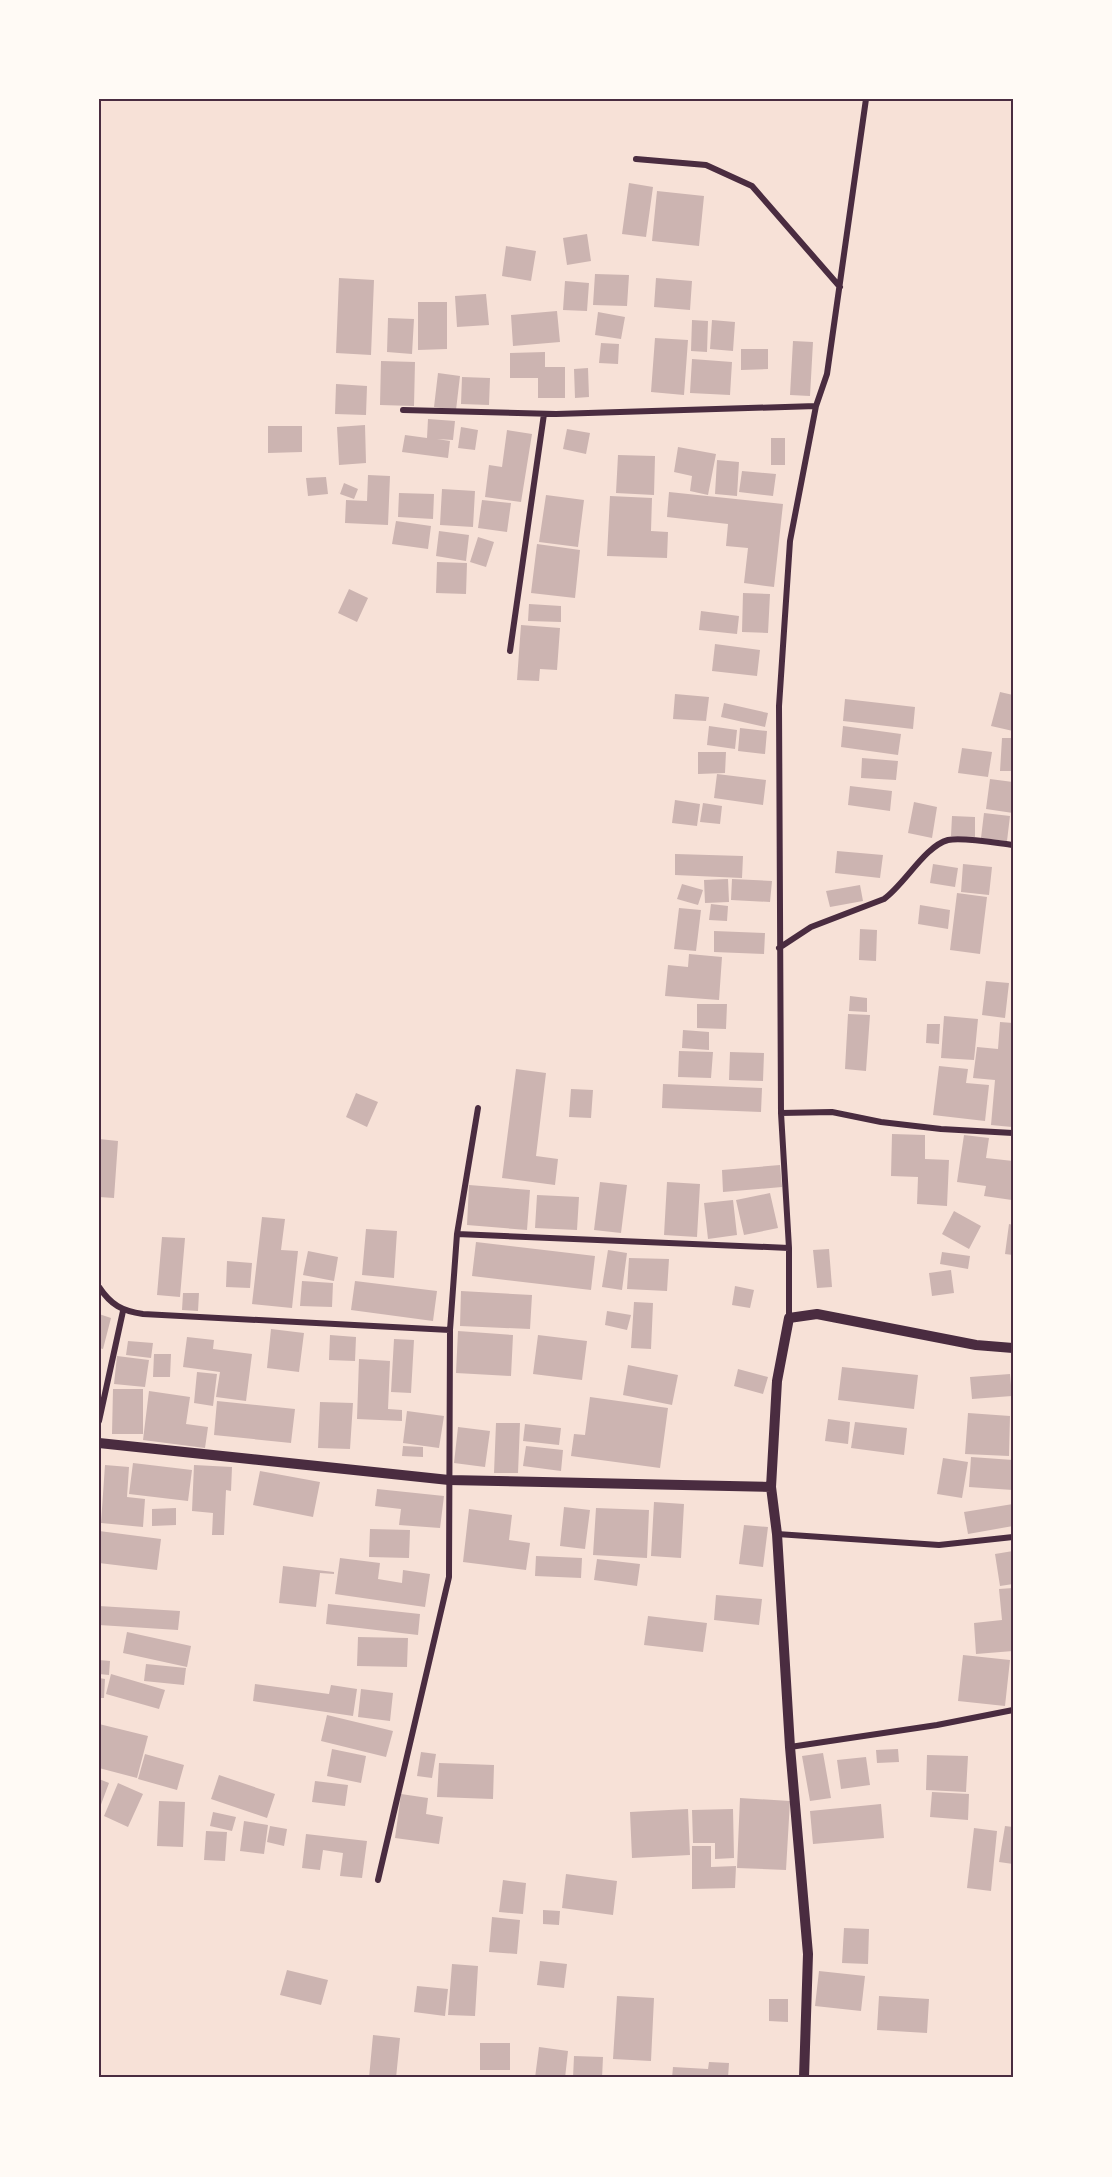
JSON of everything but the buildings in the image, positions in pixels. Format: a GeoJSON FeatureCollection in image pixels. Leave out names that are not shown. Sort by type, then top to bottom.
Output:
{"type":"FeatureCollection","features":[{"type":"Feature","properties":{"kind":"street"},"geometry":{"type":"LineString","coordinates":[[804,2078],[808,1954],[790,1747],[777,1534],[771,1487],[777,1381],[789,1318],[789,1248],[781,1113],[778,762],[781,671],[790,541],[816,406],[827,374],[866,99]]}},
{"type":"Feature","properties":{"kind":"street"},"geometry":{"type":"LineString","coordinates":[[636,159],[706,165],[752,186],[840,287]]}},
{"type":"Feature","properties":{"kind":"street"},"geometry":{"type":"LineString","coordinates":[[403,410],[544,414],[816,406]]}},
{"type":"Feature","properties":{"kind":"street"},"geometry":{"type":"LineString","coordinates":[[510,651],[544,414]]}},
{"type":"Feature","properties":{"kind":"street"},"geometry":{"type":"LineString","coordinates":[[779,948],[811,927],[836,919],[894,892],[937,845],[950,840],[1013,845]]}},
{"type":"Feature","properties":{"kind":"street"},"geometry":{"type":"LineString","coordinates":[[378,1880],[449,1577],[450,1330],[457,1233],[478,1108]]}},
{"type":"Feature","properties":{"kind":"street"},"geometry":{"type":"LineString","coordinates":[[781,1113],[832,1112],[881,1122],[941,1129],[1013,1133]]}},
{"type":"Feature","properties":{"kind":"street"},"geometry":{"type":"LineString","coordinates":[[457,1233],[789,1248]]}},
{"type":"Feature","properties":{"kind":"street"},"geometry":{"type":"LineString","coordinates":[[99,1287],[105,1297],[123,1311],[450,1330]]}},
{"type":"Feature","properties":{"kind":"street"},"geometry":{"type":"LineString","coordinates":[[99,1421],[123,1311]]}},
{"type":"Feature","properties":{"kind":"street"},"geometry":{"type":"LineString","coordinates":[[789,1318],[818,1314],[976,1346],[1013,1348]]}},
{"type":"Feature","properties":{"kind":"street"},"geometry":{"type":"LineString","coordinates":[[99,1443],[449,1480],[771,1487]]}},
{"type":"Feature","properties":{"kind":"street"},"geometry":{"type":"LineString","coordinates":[[777,1534],[939,1545],[1013,1537]]}},
{"type":"Feature","properties":{"kind":"street"},"geometry":{"type":"LineString","coordinates":[[790,1747],[937,1725],[1013,1710]]}}]}
